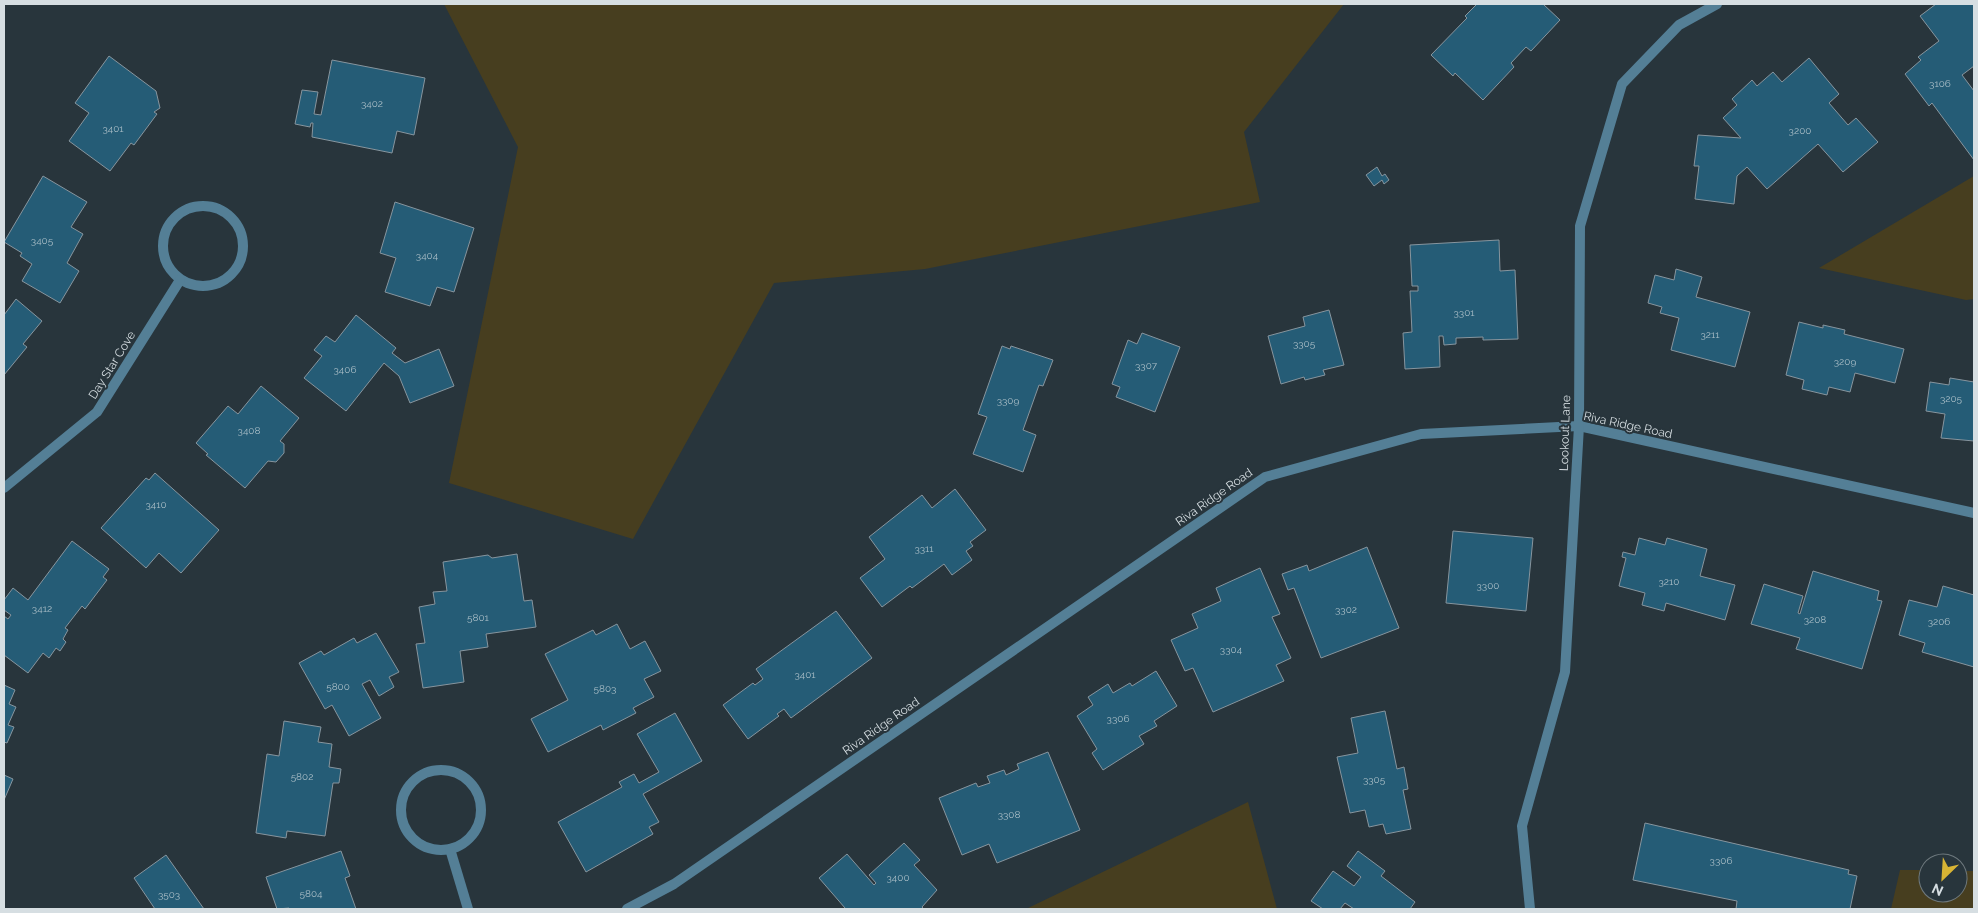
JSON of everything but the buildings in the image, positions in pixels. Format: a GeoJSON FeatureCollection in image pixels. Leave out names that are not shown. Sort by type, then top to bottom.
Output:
{"type":"FeatureCollection","features":[{"type":"Feature","properties":{"kind":"street","name":"Lookout Lane"},"geometry":{"type":"LineString","coordinates":[[1530,909],[1522,826],[1565,672],[1579,426],[1580,226],[1622,84],[1679,26],[1717,4]]}},
{"type":"Feature","properties":{"kind":"street"},"geometry":{"type":"LineString","coordinates":[[194,206],[211,206],[225,212],[237,223],[242,238],[242,254],[237,269],[225,280],[211,286],[194,286],[180,280],[168,268],[163,254],[163,238],[168,223],[180,212],[194,206]]}},
{"type":"Feature","properties":{"kind":"street","name":"Day Star Cove"},"geometry":{"type":"LineString","coordinates":[[4,488],[97,412],[180,280]]}},
{"type":"Feature","properties":{"kind":"street","name":"Riva Ridge Road"},"geometry":{"type":"LineString","coordinates":[[628,909],[674,884],[1265,477],[1421,434],[1579,426],[1974,513]]}},
{"type":"Feature","properties":{"kind":"street"},"geometry":{"type":"LineString","coordinates":[[447,770],[462,776],[473,786],[480,800],[481,817],[475,831],[464,842],[450,849],[435,850],[420,844],[408,834],[402,819],[401,804],[406,789],[417,777],[431,771],[447,770]]}},
{"type":"Feature","properties":{"kind":"street"},"geometry":{"type":"LineString","coordinates":[[450,849],[468,909]]}},
{"type":"Feature","properties":{"kind":"shaded area"},"geometry":{"type":"Polygon","coordinates":[[[444,4],[1344,4],[1244,132],[1260,202],[925,269],[774,283],[633,539],[449,483],[518,147],[444,4]]]}},
{"type":"Feature","properties":{"kind":"shaded area"},"geometry":{"type":"Polygon","coordinates":[[[1974,176],[1974,299],[1966,300],[1819,268],[1974,176]]]}},
{"type":"Feature","properties":{"kind":"shaded area"},"geometry":{"type":"Polygon","coordinates":[[[1248,802],[1277,909],[1026,909],[1248,802]]]}},
{"type":"Feature","properties":{"kind":"shaded area"},"geometry":{"type":"Polygon","coordinates":[[[1900,870],[1918,870],[1918,903],[1968,903],[1968,871],[1974,871],[1974,909],[1891,909],[1900,870]]]}}]}
